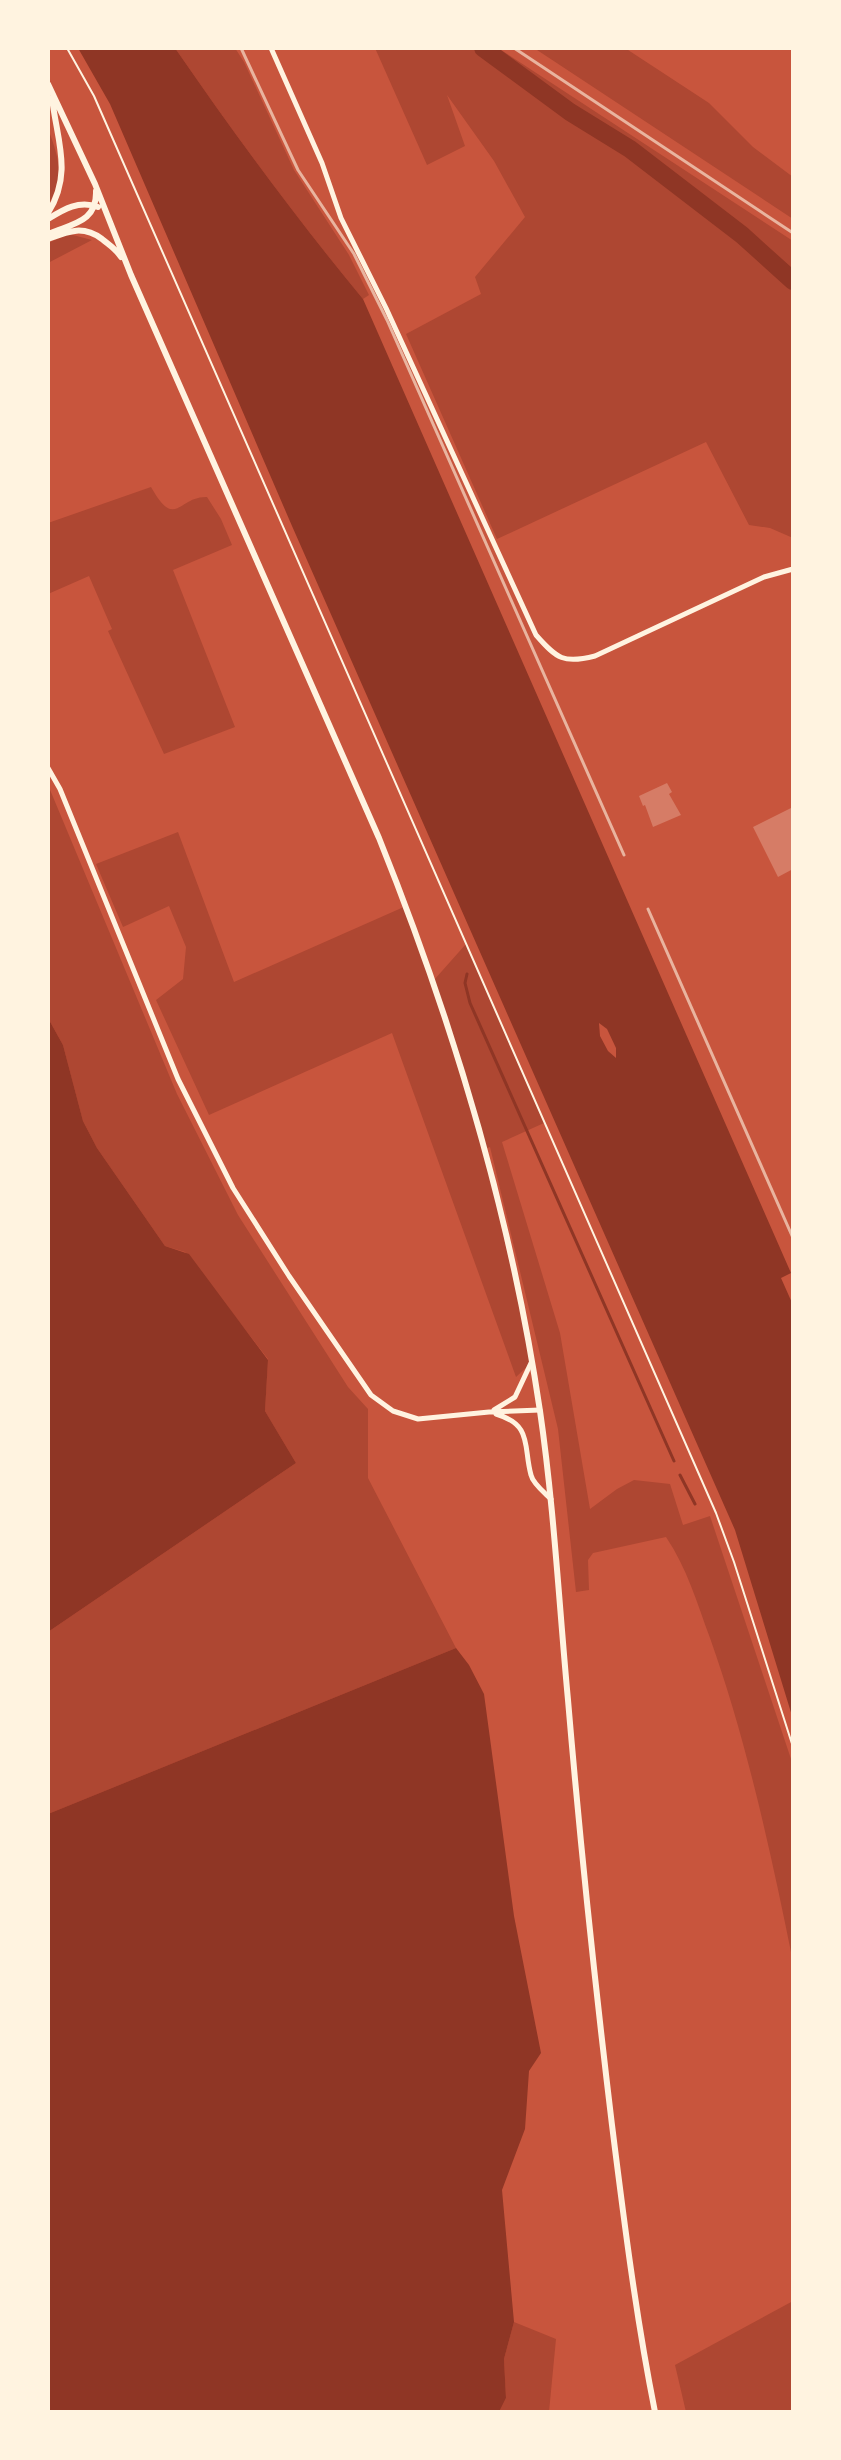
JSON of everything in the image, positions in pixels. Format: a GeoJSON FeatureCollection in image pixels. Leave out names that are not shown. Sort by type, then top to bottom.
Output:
{"type":"FeatureCollection","features":[{"type":"Feature","properties":{"kind":"main road"},"geometry":{"type":"LineString","coordinates":[[49,85],[108,213],[131,275],[379,838],[411,919],[454,1045],[484,1149],[518,1294],[540,1410],[552,1499],[601,2030],[639,2332],[655,2412]]}},
{"type":"Feature","properties":{"kind":"main road"},"geometry":{"type":"LineString","coordinates":[[48,213],[60,187],[63,164],[49,85]]}},
{"type":"Feature","properties":{"kind":"main road"},"geometry":{"type":"LineString","coordinates":[[48,237],[90,215],[95,205],[95,184]]}},
{"type":"Feature","properties":{"kind":"main road"},"geometry":{"type":"LineString","coordinates":[[48,219],[78,205],[95,205],[108,213]]}},
{"type":"Feature","properties":{"kind":"main road"},"geometry":{"type":"LineString","coordinates":[[48,237],[77,229],[96,235],[118,252],[131,275]]}},
{"type":"Feature","properties":{"kind":"street"},"geometry":{"type":"LineString","coordinates":[[271,48],[322,163],[341,218],[386,308],[536,635],[553,655],[578,660],[595,656],[764,577],[793,569]]}},
{"type":"Feature","properties":{"kind":"street"},"geometry":{"type":"LineString","coordinates":[[48,768],[60,789],[178,1079],[233,1188],[362,1383],[381,1404],[418,1419],[540,1410]]}},
{"type":"Feature","properties":{"kind":"street"},"geometry":{"type":"LineString","coordinates":[[489,1412],[515,1397],[532,1362]]}},
{"type":"Feature","properties":{"kind":"street"},"geometry":{"type":"LineString","coordinates":[[489,1412],[501,1415],[520,1428],[527,1439],[531,1478],[552,1499]]}},
{"type":"Feature","properties":{"kind":"path"},"geometry":{"type":"LineString","coordinates":[[67,48],[94,96],[721,1524],[793,1747]]}},
{"type":"Feature","properties":{"kind":"shaded area"},"geometry":{"type":"Polygon","coordinates":[[[78,48],[175,48],[266,176],[363,299],[791,1273],[781,1278],[793,1305],[793,1719],[735,1530],[292,526],[110,104],[78,48]]]}},
{"type":"Feature","properties":{"kind":"shaded area"},"geometry":{"type":"Polygon","coordinates":[[[175,48],[235,48],[294,170],[349,255],[369,295],[363,299],[314,238],[175,48]]]}},
{"type":"Feature","properties":{"kind":"shaded area"},"geometry":{"type":"Polygon","coordinates":[[[375,48],[498,48],[793,241],[793,538],[770,528],[749,525],[706,442],[497,539],[406,334],[481,294],[475,277],[525,217],[494,161],[447,95],[465,146],[427,165],[375,48]]]}},
{"type":"Feature","properties":{"kind":"shaded area"},"geometry":{"type":"Polygon","coordinates":[[[534,48],[625,48],[709,103],[753,147],[793,177],[793,219],[534,48]]]}},
{"type":"Feature","properties":{"kind":"shaded area"},"geometry":{"type":"Polygon","coordinates":[[[48,128],[55,149],[58,176],[48,206],[48,128]]]}},
{"type":"Feature","properties":{"kind":"shaded area"},"geometry":{"type":"Polygon","coordinates":[[[69,234],[92,240],[48,263],[48,243],[69,234]]]}},
{"type":"Feature","properties":{"kind":"shaded area"},"geometry":{"type":"Polygon","coordinates":[[[151,487],[159,500],[172,509],[207,497],[232,545],[173,570],[235,727],[164,754],[108,631],[112,629],[89,576],[48,594],[48,523],[151,487]]]}},
{"type":"Feature","properties":{"kind":"shaded area"},"geometry":{"type":"Polygon","coordinates":[[[48,785],[177,1094],[238,1215],[348,1387],[368,1409],[368,1478],[456,1648],[48,1814],[48,1632],[296,1463],[265,1411],[268,1359],[185,1252],[165,1246],[97,1148],[83,1121],[63,1045],[48,1018],[48,785]]]}},
{"type":"Feature","properties":{"kind":"shaded area"},"geometry":{"type":"Polygon","coordinates":[[[178,832],[234,982],[406,906],[434,980],[466,944],[544,1123],[502,1142],[560,1333],[590,1509],[634,1480],[670,1484],[683,1525],[710,1516],[793,1765],[793,1962],[747,1757],[696,1599],[666,1537],[593,1553],[588,1560],[589,1590],[576,1592],[558,1429],[490,1147],[484,1149],[532,1362],[516,1377],[392,1033],[209,1115],[156,1000],[183,979],[186,947],[169,906],[123,927],[96,864],[178,832]]]}},
{"type":"Feature","properties":{"kind":"shaded area"},"geometry":{"type":"Polygon","coordinates":[[[48,1018],[63,1045],[83,1121],[97,1148],[165,1246],[189,1254],[268,1360],[265,1411],[296,1463],[48,1632],[48,1018]]]}},
{"type":"Feature","properties":{"kind":"shaded area"},"geometry":{"type":"Polygon","coordinates":[[[456,1648],[484,1694],[514,1916],[541,2053],[529,2071],[525,2129],[502,2190],[514,2322],[504,2359],[506,2398],[499,2412],[48,2412],[48,1814],[456,1648]]]}},
{"type":"Feature","properties":{"kind":"shaded area"},"geometry":{"type":"Polygon","coordinates":[[[793,2301],[793,2412],[686,2412],[675,2365],[793,2301]]]}},
{"type":"Feature","properties":{"kind":"shaded area"},"geometry":{"type":"Polygon","coordinates":[[[514,2322],[556,2339],[549,2412],[499,2412],[506,2398],[504,2359],[514,2322]]]}},
{"type":"Feature","properties":{"kind":"pier"},"geometry":{"type":"Polygon","coordinates":[[[599,1023],[607,1029],[616,1048],[616,1058],[600,1036],[599,1023]]]}},
{"type":"Feature","properties":{"kind":"building"},"geometry":{"type":"Polygon","coordinates":[[[667,783],[672,792],[669,794],[681,815],[653,827],[639,796],[667,783]]]}},
{"type":"Feature","properties":{"kind":"building"},"geometry":{"type":"Polygon","coordinates":[[[793,807],[793,869],[778,877],[753,827],[793,807]]]}},
{"type":"Feature","properties":{"kind":"waterway"},"geometry":{"type":"LineString","coordinates":[[483,48],[570,112],[630,149],[742,235],[793,281]]}},
{"type":"Feature","properties":{"kind":"waterway"},"geometry":{"type":"LineString","coordinates":[[467,974],[465,983],[470,1003],[674,1461]]}},
{"type":"Feature","properties":{"kind":"waterway"},"geometry":{"type":"LineString","coordinates":[[680,1475],[695,1504]]}},
{"type":"Feature","properties":{"kind":"railway"},"geometry":{"type":"LineString","coordinates":[[241,48],[298,170],[354,254],[387,320],[624,855]]}},
{"type":"Feature","properties":{"kind":"railway"},"geometry":{"type":"LineString","coordinates":[[514,48],[793,233]]}},
{"type":"Feature","properties":{"kind":"railway"},"geometry":{"type":"LineString","coordinates":[[648,909],[793,1238]]}}]}
